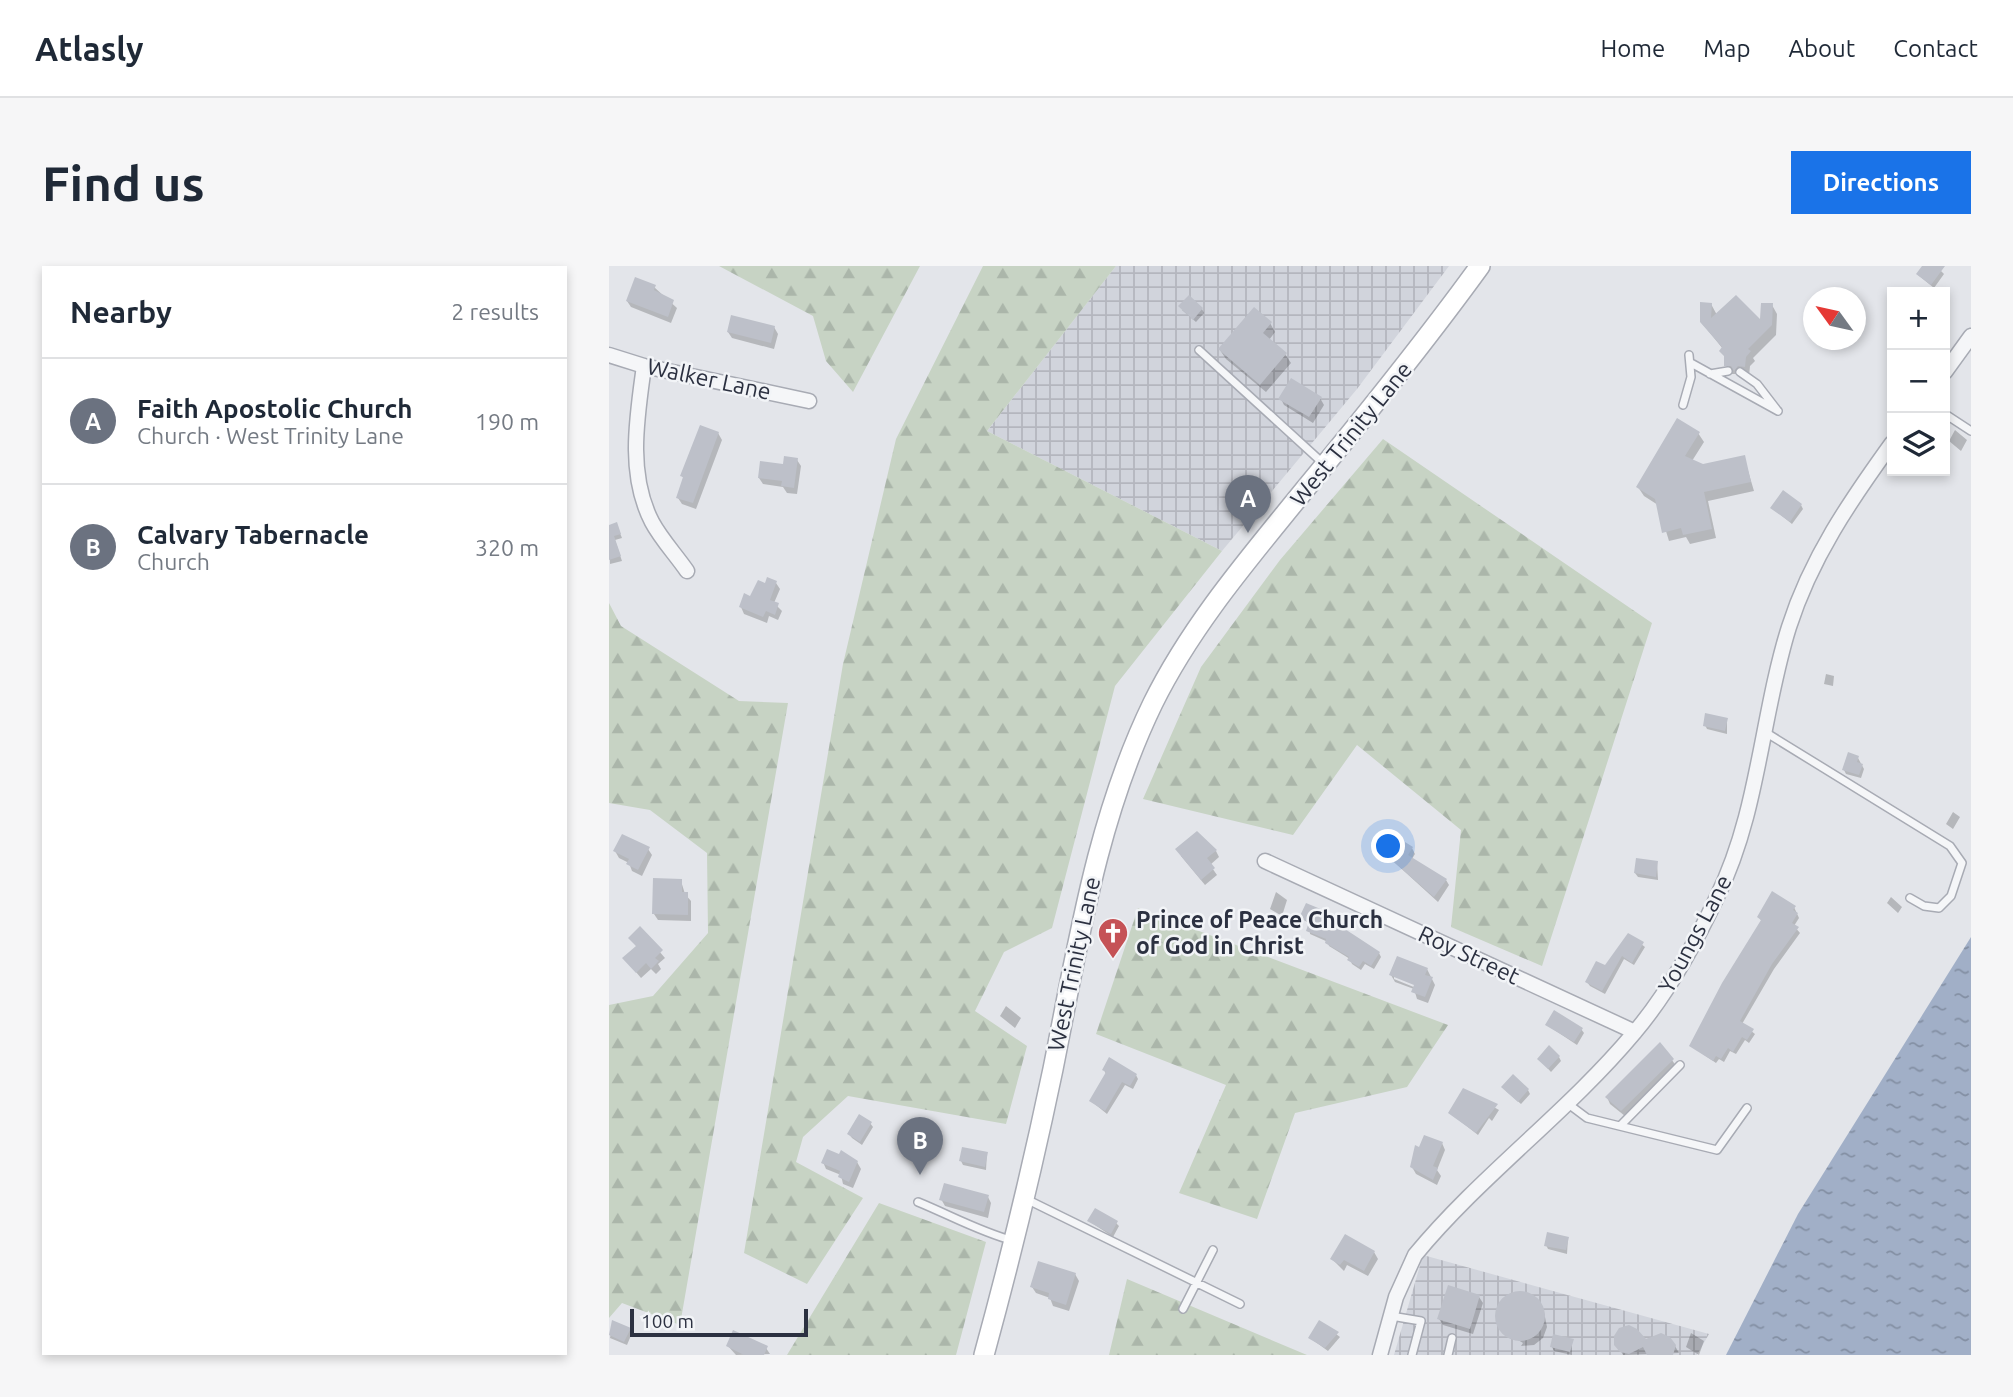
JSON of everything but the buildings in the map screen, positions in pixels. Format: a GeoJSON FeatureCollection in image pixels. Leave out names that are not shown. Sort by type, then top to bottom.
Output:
{"type":"FeatureCollection","features":[{"type":"Feature","properties":{"kind":"main road","name":"West Trinity Lane"},"geometry":{"type":"LineString","coordinates":[[983,1355],[1025,1198],[1104,825],[1128,757],[1154,700],[1193,634],[1241,568],[1423,345],[1481,266]]}},
{"type":"Feature","properties":{"kind":"street"},"geometry":{"type":"LineString","coordinates":[[1950,365],[1971,337]]}},
{"type":"Feature","properties":{"kind":"street","name":"Walker Lane"},"geometry":{"type":"LineString","coordinates":[[609,355],[643,366],[809,401]]}},
{"type":"Feature","properties":{"kind":"street"},"geometry":{"type":"LineString","coordinates":[[643,366],[636,430],[639,486],[652,522],[687,571]]}},
{"type":"Feature","properties":{"kind":"street","name":"Youngs Lane"},"geometry":{"type":"LineString","coordinates":[[1380,1355],[1391,1316],[1415,1255],[1635,1032],[1667,988],[1731,866],[1744,829],[1789,629],[1808,574],[1843,511],[1887,450]]}},
{"type":"Feature","properties":{"kind":"street","name":"Roy Street"},"geometry":{"type":"LineString","coordinates":[[1265,861],[1635,1032]]}},
{"type":"Feature","properties":{"kind":"lane"},"geometry":{"type":"LineString","coordinates":[[1199,351],[1325,465]]}},
{"type":"Feature","properties":{"kind":"lane"},"geometry":{"type":"LineString","coordinates":[[1683,405],[1691,377],[1690,359],[1709,374],[1778,411],[1757,384],[1740,372]]}},
{"type":"Feature","properties":{"kind":"lane"},"geometry":{"type":"LineString","coordinates":[[1709,374],[1728,371]]}},
{"type":"Feature","properties":{"kind":"lane"},"geometry":{"type":"LineString","coordinates":[[1950,417],[1971,431]]}},
{"type":"Feature","properties":{"kind":"lane"},"geometry":{"type":"LineString","coordinates":[[1765,732],[1950,846],[1957,854],[1962,863],[1959,874],[1951,896],[1939,908],[1924,906],[1910,898]]}},
{"type":"Feature","properties":{"kind":"lane"},"geometry":{"type":"LineString","coordinates":[[1620,1126],[1680,1065]]}},
{"type":"Feature","properties":{"kind":"lane"},"geometry":{"type":"LineString","coordinates":[[1567,1103],[1587,1118],[1717,1150],[1747,1108]]}},
{"type":"Feature","properties":{"kind":"lane"},"geometry":{"type":"LineString","coordinates":[[1025,1198],[1240,1304]]}},
{"type":"Feature","properties":{"kind":"lane"},"geometry":{"type":"LineString","coordinates":[[918,1202],[968,1222],[983,1233],[1014,1241]]}},
{"type":"Feature","properties":{"kind":"lane"},"geometry":{"type":"LineString","coordinates":[[1183,1309],[1213,1250]]}},
{"type":"Feature","properties":{"kind":"lane"},"geometry":{"type":"LineString","coordinates":[[1391,1316],[1421,1321],[1412,1355]]}},
{"type":"Feature","properties":{"kind":"lane"},"geometry":{"type":"LineString","coordinates":[[1448,1355],[1452,1338]]}},
{"type":"Feature","properties":{"kind":"shaded area"},"geometry":{"type":"Polygon","coordinates":[[[1116,266],[1449,266],[1357,389],[1222,551],[987,431],[1116,266]]]}},
{"type":"Feature","properties":{"kind":"shaded area"},"geometry":{"type":"Polygon","coordinates":[[[1423,1255],[1709,1334],[1697,1355],[1394,1355],[1423,1255]]]}},
{"type":"Feature","properties":{"kind":"green space"},"geometry":{"type":"Polygon","coordinates":[[[719,266],[920,266],[853,392],[826,361],[813,316],[719,266]]]}},
{"type":"Feature","properties":{"kind":"green space"},"geometry":{"type":"Polygon","coordinates":[[[983,266],[1116,266],[987,431],[1222,551],[1115,686],[1052,928],[1004,952],[975,1011],[1027,1046],[1006,1124],[848,1096],[803,1137],[796,1162],[863,1198],[807,1284],[744,1253],[843,664],[896,439],[983,266]]]}},
{"type":"Feature","properties":{"kind":"green space"},"geometry":{"type":"Polygon","coordinates":[[[1383,439],[1652,623],[1542,966],[1451,927],[1461,830],[1357,745],[1293,835],[1143,799],[1201,667],[1280,560],[1383,439]]]}},
{"type":"Feature","properties":{"kind":"green space"},"geometry":{"type":"Polygon","coordinates":[[[609,603],[621,626],[739,701],[788,703],[680,1325],[622,1303],[609,1318],[609,1005],[653,996],[708,933],[707,853],[650,810],[609,803],[609,603]]]}},
{"type":"Feature","properties":{"kind":"green space"},"geometry":{"type":"Polygon","coordinates":[[[1138,908],[1448,1025],[1407,1087],[1295,1113],[1257,1219],[1179,1193],[1226,1085],[1096,1034],[1138,908]]]}},
{"type":"Feature","properties":{"kind":"green space"},"geometry":{"type":"Polygon","coordinates":[[[879,1203],[986,1242],[956,1355],[787,1355],[879,1203]]]}},
{"type":"Feature","properties":{"kind":"green space"},"geometry":{"type":"Polygon","coordinates":[[[1127,1279],[1307,1355],[1109,1355],[1127,1279]]]}},
{"type":"Feature","properties":{"kind":"water"},"geometry":{"type":"Polygon","coordinates":[[[1971,937],[1971,1355],[1726,1355],[1798,1214],[1971,937]]]}},
{"type":"Feature","properties":{"kind":"place","name":"Faith Apostolic Church"},"geometry":{"type":"Point","coordinates":[1248,533]}},
{"type":"Feature","properties":{"kind":"place","name":"Prince of Peace Church of God in Christ"},"geometry":{"type":"Point","coordinates":[1113,960]}},
{"type":"Feature","properties":{"kind":"place","name":"Calvary Tabernacle"},"geometry":{"type":"Point","coordinates":[920,1175]}}]}
